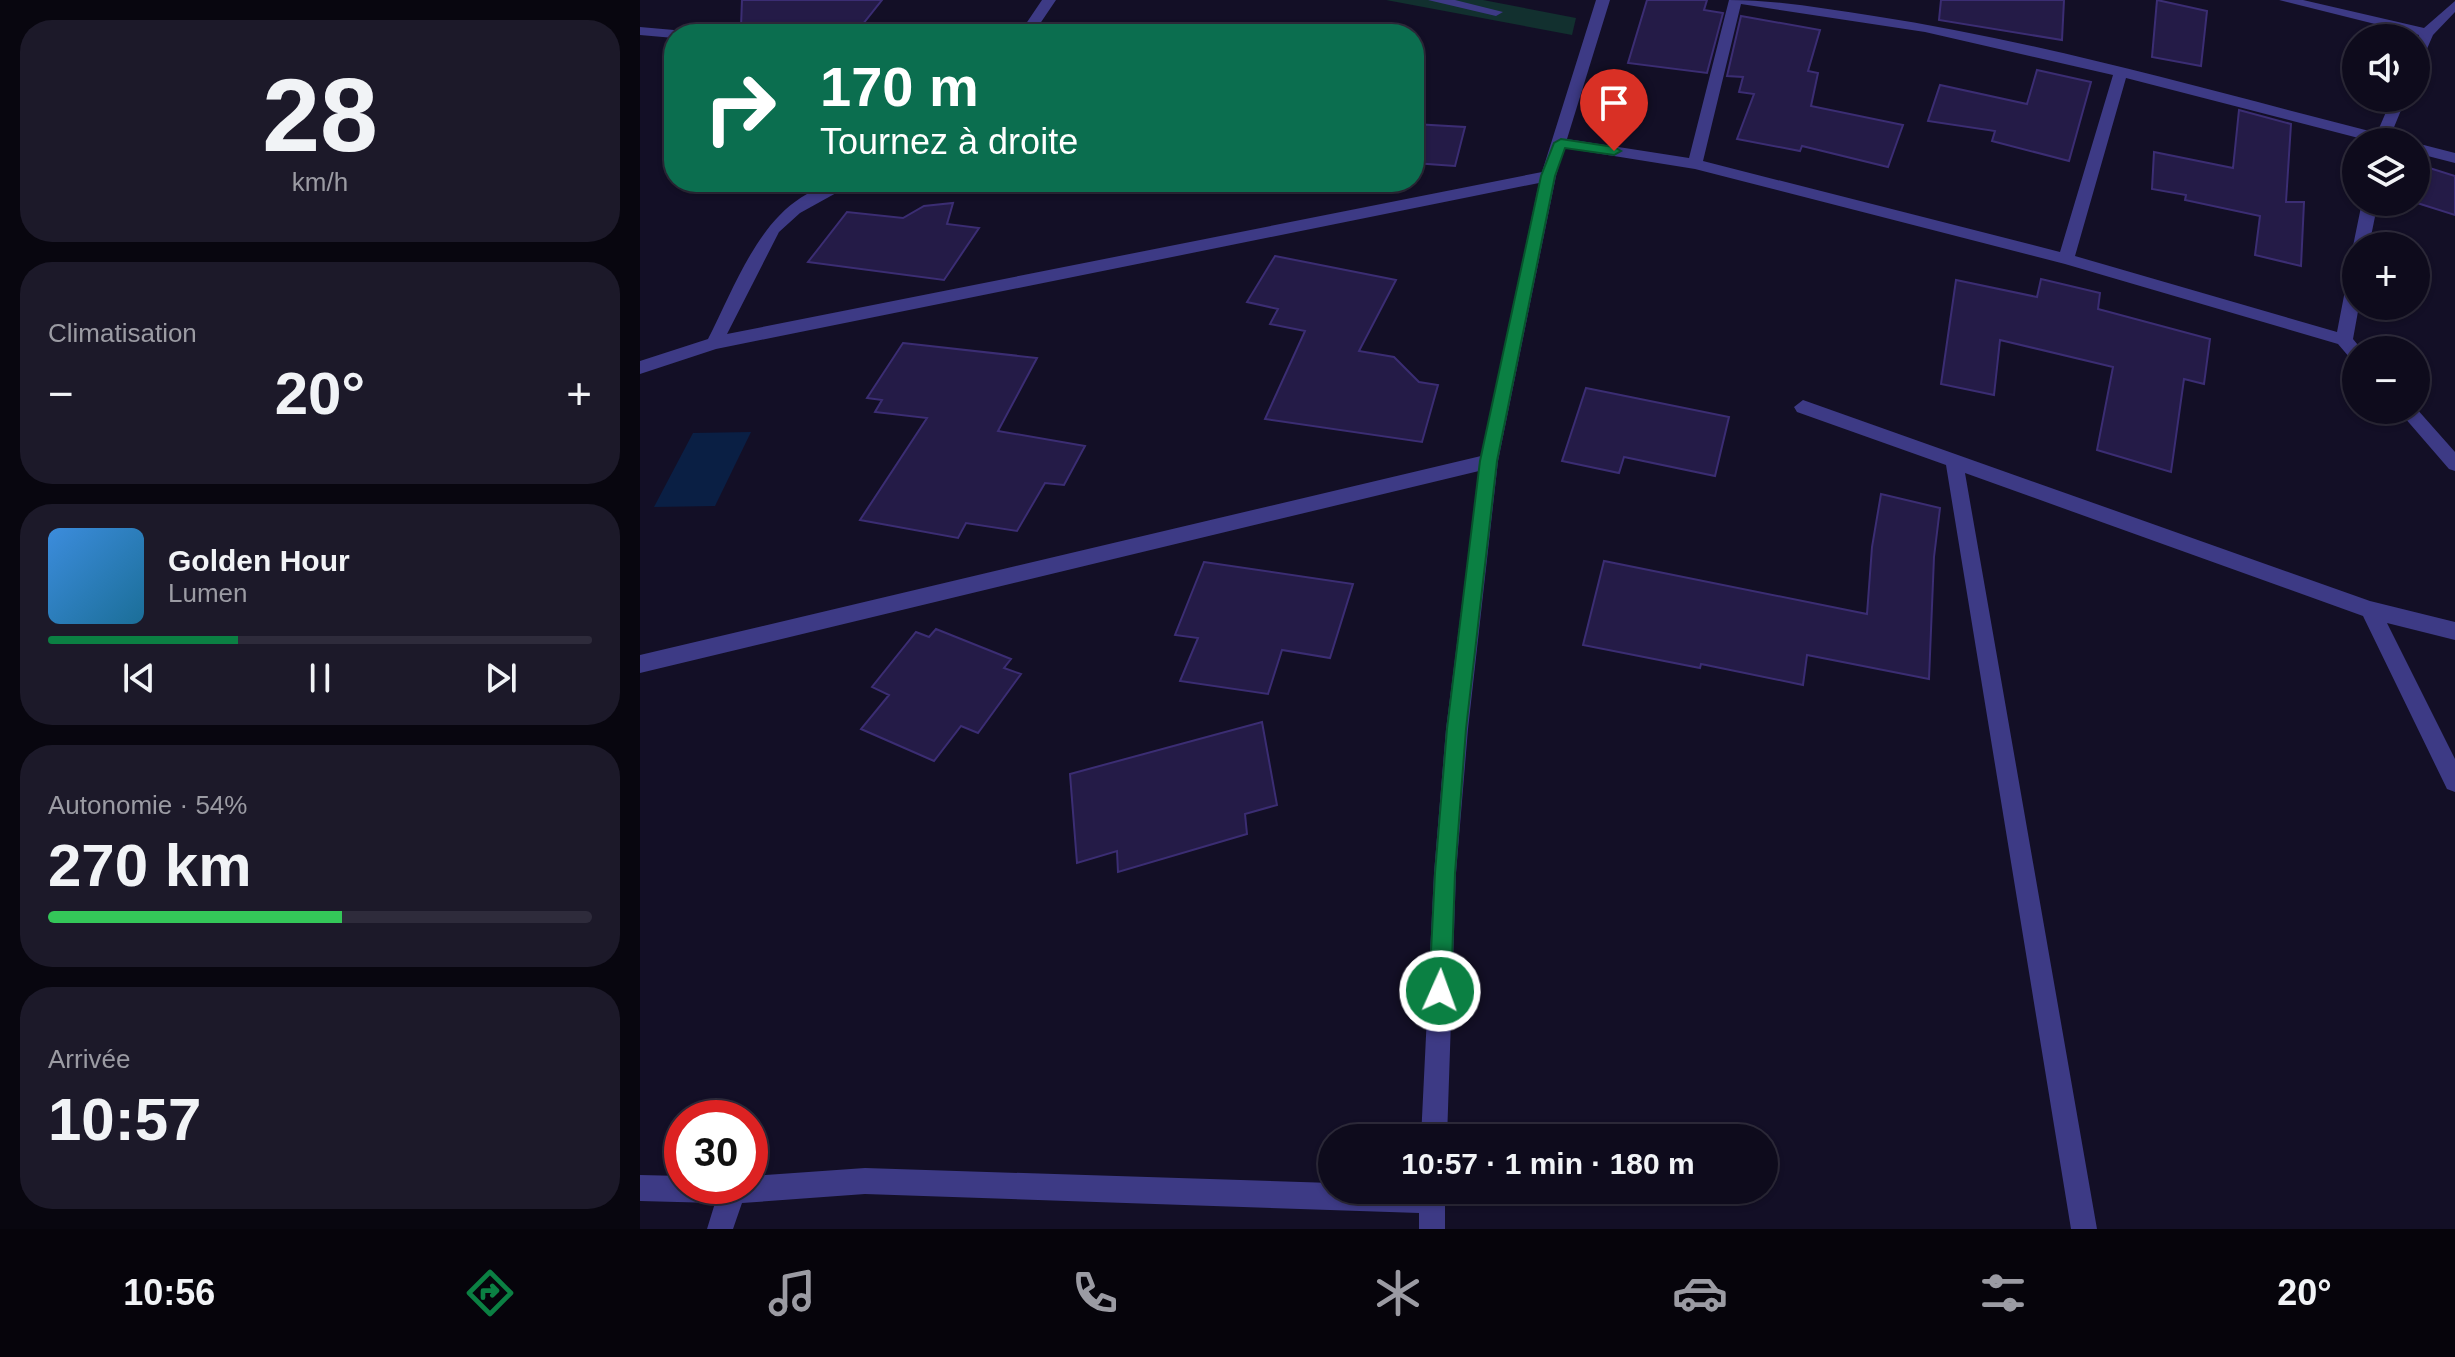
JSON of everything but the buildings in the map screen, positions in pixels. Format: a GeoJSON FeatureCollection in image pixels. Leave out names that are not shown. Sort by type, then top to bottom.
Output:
{"type":"FeatureCollection","features":[{"type":"Feature","properties":{"kind":"street"},"geometry":{"type":"LineString","coordinates":[[1033,24],[1049,0]]}},
{"type":"Feature","properties":{"kind":"street"},"geometry":{"type":"LineString","coordinates":[[1435,0],[1496,12]]}},
{"type":"Feature","properties":{"kind":"street"},"geometry":{"type":"LineString","coordinates":[[1435,1124],[1445,873],[1457,729],[1489,461],[1548,176],[1561,143],[1603,0]]}},
{"type":"Feature","properties":{"kind":"street"},"geometry":{"type":"LineString","coordinates":[[1695,164],[1737,0],[1925,28],[2121,73],[2342,130]]}},
{"type":"Feature","properties":{"kind":"street"},"geometry":{"type":"LineString","coordinates":[[2286,0],[2389,24]]}},
{"type":"Feature","properties":{"kind":"street"},"geometry":{"type":"LineString","coordinates":[[2430,30],[2455,5]]}},
{"type":"Feature","properties":{"kind":"street"},"geometry":{"type":"LineString","coordinates":[[640,31],[664,33]]}},
{"type":"Feature","properties":{"kind":"street"},"geometry":{"type":"LineString","coordinates":[[2066,259],[2121,73]]}},
{"type":"Feature","properties":{"kind":"street"},"geometry":{"type":"LineString","coordinates":[[1561,143],[1695,164],[2066,259],[2342,339]]}},
{"type":"Feature","properties":{"kind":"street"},"geometry":{"type":"LineString","coordinates":[[2430,152],[2455,158]]}},
{"type":"Feature","properties":{"kind":"street"},"geometry":{"type":"LineString","coordinates":[[640,368],[714,343],[1548,176]]}},
{"type":"Feature","properties":{"kind":"street"},"geometry":{"type":"LineString","coordinates":[[714,343],[773,229],[795,209],[825,192]]}},
{"type":"Feature","properties":{"kind":"street"},"geometry":{"type":"LineString","coordinates":[[1803,407],[2370,610],[2455,631]]}},
{"type":"Feature","properties":{"kind":"street"},"geometry":{"type":"LineString","coordinates":[[2419,424],[2455,464]]}},
{"type":"Feature","properties":{"kind":"street"},"geometry":{"type":"LineString","coordinates":[[640,664],[1489,461]]}},
{"type":"Feature","properties":{"kind":"street"},"geometry":{"type":"LineString","coordinates":[[1954,461],[2084,1229]]}},
{"type":"Feature","properties":{"kind":"street"},"geometry":{"type":"LineString","coordinates":[[2370,610],[2455,782]]}},
{"type":"Feature","properties":{"kind":"street"},"geometry":{"type":"LineString","coordinates":[[768,1188],[865,1181],[1318,1192]]}},
{"type":"Feature","properties":{"kind":"street"},"geometry":{"type":"LineString","coordinates":[[640,1188],[664,1189]]}},
{"type":"Feature","properties":{"kind":"street"},"geometry":{"type":"LineString","coordinates":[[720,1229],[728,1204]]}},
{"type":"Feature","properties":{"kind":"street"},"geometry":{"type":"LineString","coordinates":[[1432,1204],[1432,1229]]}},
{"type":"Feature","properties":{"kind":"green space"},"geometry":{"type":"Polygon","coordinates":[[[1386,0],[1483,0],[1576,18],[1572,35],[1386,0]]]}},
{"type":"Feature","properties":{"kind":"water"},"geometry":{"type":"Polygon","coordinates":[[[751,432],[715,506],[654,507],[693,433],[751,432]]]}},
{"type":"Feature","properties":{"kind":"route"},"geometry":{"type":"LineString","coordinates":[[1440,991],[1445,873],[1457,729],[1489,461],[1536,233],[1548,176],[1561,143],[1614,151]]}}]}
